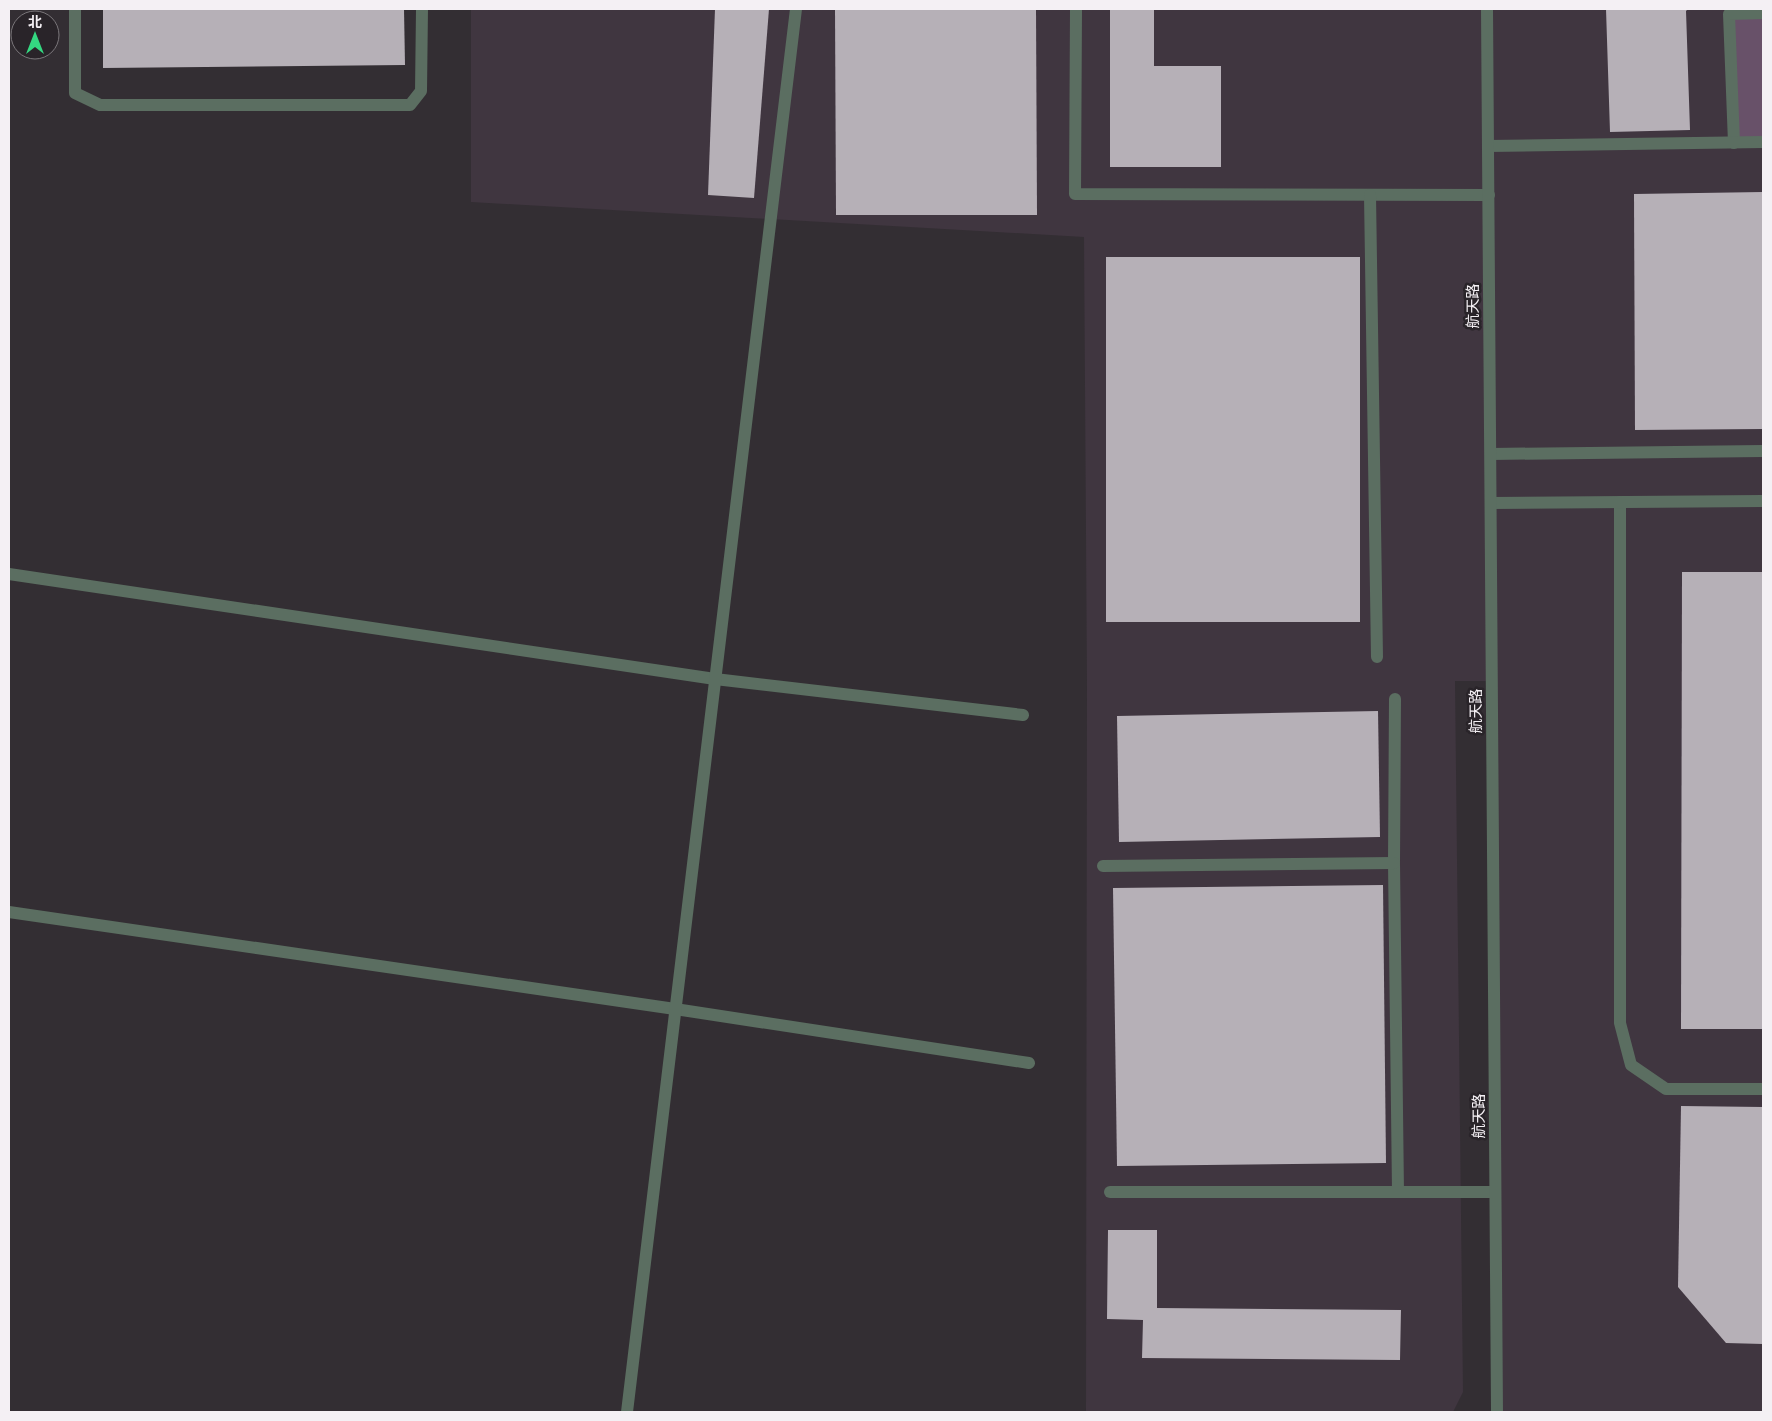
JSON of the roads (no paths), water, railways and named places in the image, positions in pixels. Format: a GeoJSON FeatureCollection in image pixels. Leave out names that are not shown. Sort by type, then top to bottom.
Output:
{"type":"FeatureCollection","features":[{"type":"Feature","properties":{"kind":"street"},"geometry":{"type":"LineString","coordinates":[[75,9],[75,94],[100,104],[410,104],[422,91],[422,9]]}},
{"type":"Feature","properties":{"kind":"street"},"geometry":{"type":"LineString","coordinates":[[627,1412],[796,9]]}},
{"type":"Feature","properties":{"kind":"street"},"geometry":{"type":"LineString","coordinates":[[1076,9],[1075,194],[1488,195]]}},
{"type":"Feature","properties":{"kind":"street","name":"航天路"},"geometry":{"type":"LineString","coordinates":[[1487,9],[1497,1412]]}},
{"type":"Feature","properties":{"kind":"street"},"geometry":{"type":"LineString","coordinates":[[1734,143],[1729,14],[1763,13]]}},
{"type":"Feature","properties":{"kind":"street"},"geometry":{"type":"LineString","coordinates":[[1488,146],[1763,142]]}},
{"type":"Feature","properties":{"kind":"street"},"geometry":{"type":"LineString","coordinates":[[1370,195],[1377,657]]}},
{"type":"Feature","properties":{"kind":"street"},"geometry":{"type":"LineString","coordinates":[[1490,454],[1763,451]]}},
{"type":"Feature","properties":{"kind":"street"},"geometry":{"type":"LineString","coordinates":[[1490,502],[1763,501]]}},
{"type":"Feature","properties":{"kind":"street"},"geometry":{"type":"LineString","coordinates":[[1620,502],[1620,1023],[1631,1065],[1666,1089],[1763,1089]]}},
{"type":"Feature","properties":{"kind":"street"},"geometry":{"type":"LineString","coordinates":[[9,574],[715,679],[1023,716]]}},
{"type":"Feature","properties":{"kind":"street"},"geometry":{"type":"LineString","coordinates":[[1395,699],[1394,863],[1398,1192]]}},
{"type":"Feature","properties":{"kind":"street"},"geometry":{"type":"LineString","coordinates":[[1103,866],[1394,863]]}},
{"type":"Feature","properties":{"kind":"street"},"geometry":{"type":"LineString","coordinates":[[9,912],[675,1009],[1029,1064]]}},
{"type":"Feature","properties":{"kind":"street"},"geometry":{"type":"LineString","coordinates":[[1110,1192],[1496,1192]]}}]}
